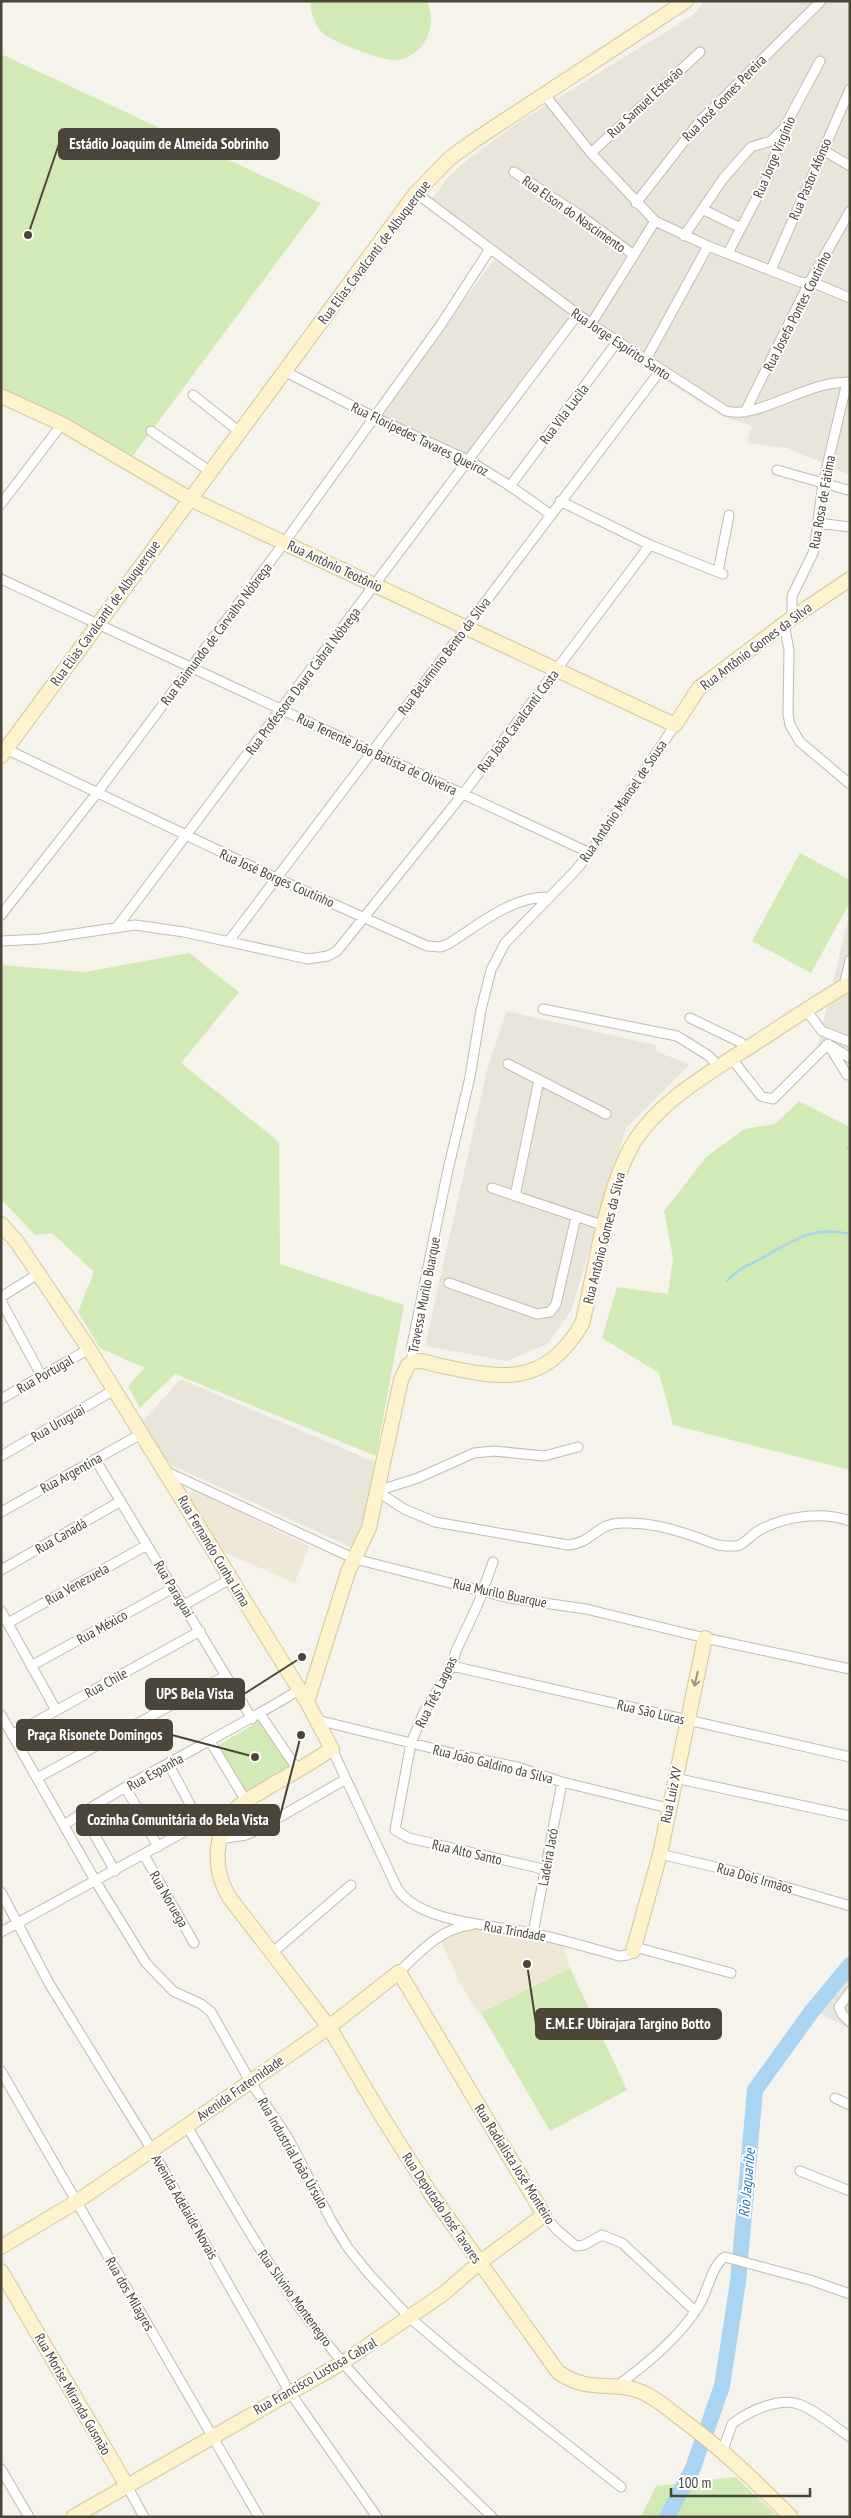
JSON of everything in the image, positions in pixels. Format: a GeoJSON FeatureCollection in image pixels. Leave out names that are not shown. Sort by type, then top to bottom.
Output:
{"type":"FeatureCollection","features":[{"type":"Feature","properties":{"kind":"street","name":"Rua Elias Cavalcanti de Albuquerque"},"geometry":{"type":"LineString","coordinates":[[4,753],[416,193],[450,158],[686,1]]}},
{"type":"Feature","properties":{"kind":"street","name":"Rua José Gomes Pereira"},"geometry":{"type":"LineString","coordinates":[[636,203],[700,120],[821,1]]}},
{"type":"Feature","properties":{"kind":"street","name":"Rua Samuel Estevão"},"geometry":{"type":"LineString","coordinates":[[591,153],[700,52]]}},
{"type":"Feature","properties":{"kind":"street","name":"Rua Jorge Virgínio"},"geometry":{"type":"LineString","coordinates":[[728,253],[767,178],[784,128],[820,61]]}},
{"type":"Feature","properties":{"kind":"street","name":"Rua Pastor Afonso"},"geometry":{"type":"LineString","coordinates":[[771,270],[850,89]]}},
{"type":"Feature","properties":{"kind":"street"},"geometry":{"type":"LineString","coordinates":[[544,94],[591,153],[654,221],[708,246],[800,282],[819,285],[850,298]]}},
{"type":"Feature","properties":{"kind":"street"},"geometry":{"type":"LineString","coordinates":[[684,236],[723,179],[751,146],[771,141],[784,128]]}},
{"type":"Feature","properties":{"kind":"street"},"geometry":{"type":"LineString","coordinates":[[823,150],[850,166]]}},
{"type":"Feature","properties":{"kind":"street","name":"Rua Elson do Nascimento"},"geometry":{"type":"LineString","coordinates":[[514,172],[581,216],[634,255]]}},
{"type":"Feature","properties":{"kind":"street","name":"Rua Jorge Espírito Santo"},"geometry":{"type":"LineString","coordinates":[[416,193],[591,324],[715,406],[732,413],[745,412],[828,383],[848,382]]}},
{"type":"Feature","properties":{"kind":"street"},"geometry":{"type":"LineString","coordinates":[[702,209],[740,228]]}},
{"type":"Feature","properties":{"kind":"street","name":"Rua Josefa Pontes Coutinho"},"geometry":{"type":"LineString","coordinates":[[745,412],[809,283],[850,210]]}},
{"type":"Feature","properties":{"kind":"street"},"geometry":{"type":"LineString","coordinates":[[591,324],[654,221]]}},
{"type":"Feature","properties":{"kind":"street"},"geometry":{"type":"LineString","coordinates":[[645,361],[708,246]]}},
{"type":"Feature","properties":{"kind":"street","name":"Rua Raimundo de Carvalho Nóbrega"},"geometry":{"type":"LineString","coordinates":[[1,915],[97,793],[284,543],[442,323],[490,249]]}},
{"type":"Feature","properties":{"kind":"street","name":"Rua Professora Daura Cabral Nóbrega"},"geometry":{"type":"LineString","coordinates":[[118,927],[578,314]]}},
{"type":"Feature","properties":{"kind":"street","name":"Rua Vila Lucila"},"geometry":{"type":"LineString","coordinates":[[510,486],[617,342]]}},
{"type":"Feature","properties":{"kind":"street","name":"Rua Belarmino Bento da Silva"},"geometry":{"type":"LineString","coordinates":[[229,942],[550,514],[660,371]]}},
{"type":"Feature","properties":{"kind":"street","name":"Rua Florípedes Tavares Queiroz"},"geometry":{"type":"LineString","coordinates":[[286,372],[374,417],[468,460],[550,514]]}},
{"type":"Feature","properties":{"kind":"street","name":"Rua Rosa de Fátima"},"geometry":{"type":"LineString","coordinates":[[848,382],[822,483],[814,552],[792,596],[788,621],[788,714],[790,725],[800,742],[850,784]]}},
{"type":"Feature","properties":{"kind":"street"},"geometry":{"type":"LineString","coordinates":[[193,394],[241,433]]}},
{"type":"Feature","properties":{"kind":"street","name":"Rua Antônio Teotônio"},"geometry":{"type":"LineString","coordinates":[[1,396],[62,424],[190,499],[675,725]]}},
{"type":"Feature","properties":{"kind":"street"},"geometry":{"type":"LineString","coordinates":[[1,504],[62,424]]}},
{"type":"Feature","properties":{"kind":"street"},"geometry":{"type":"LineString","coordinates":[[151,431],[211,472]]}},
{"type":"Feature","properties":{"kind":"street"},"geometry":{"type":"LineString","coordinates":[[777,470],[848,490]]}},
{"type":"Feature","properties":{"kind":"street"},"geometry":{"type":"LineString","coordinates":[[560,501],[650,545],[721,573],[729,515]]}},
{"type":"Feature","properties":{"kind":"street"},"geometry":{"type":"LineString","coordinates":[[818,524],[850,527]]}},
{"type":"Feature","properties":{"kind":"street","name":"Rua João Cavalcanti Costa"},"geometry":{"type":"LineString","coordinates":[[1,941],[57,938],[118,927],[144,926],[229,942],[284,956],[318,959],[337,951],[363,916],[463,794],[650,545]]}},
{"type":"Feature","properties":{"kind":"street","name":"Rua Tenente João Batista de Oliveira"},"geometry":{"type":"LineString","coordinates":[[1,579],[590,853]]}},
{"type":"Feature","properties":{"kind":"street","name":"Rua Antônio Gomes da Silva"},"geometry":{"type":"LineString","coordinates":[[675,725],[699,688],[788,621],[850,579]]}},
{"type":"Feature","properties":{"kind":"street","name":"Rua Antônio Manoel de Sousa"},"geometry":{"type":"LineString","coordinates":[[550,897],[590,853],[675,725]]}},
{"type":"Feature","properties":{"kind":"street","name":"Rua José Borges Coutinho"},"geometry":{"type":"LineString","coordinates":[[4,753],[97,793],[276,878],[427,946],[440,948],[516,902],[550,897]]}},
{"type":"Feature","properties":{"kind":"street","name":"Travessa Murilo Buarque"},"geometry":{"type":"LineString","coordinates":[[307,1702],[348,1572],[369,1528],[402,1380],[408,1365],[412,1362],[412,1345],[447,1174],[468,1086],[481,1010],[491,970],[505,943],[550,897]]}},
{"type":"Feature","properties":{"kind":"street"},"geometry":{"type":"LineString","coordinates":[[847,984],[850,960]]}},
{"type":"Feature","properties":{"kind":"street","name":"Rua Antônio Gomes da Silva"},"geometry":{"type":"LineString","coordinates":[[412,1362],[420,1360],[490,1375],[518,1375],[535,1370],[554,1358],[569,1345],[582,1324],[617,1178],[628,1153],[642,1130],[669,1104],[719,1067],[847,984]]}},
{"type":"Feature","properties":{"kind":"street"},"geometry":{"type":"LineString","coordinates":[[543,1008],[677,1036],[709,1056],[719,1067]]}},
{"type":"Feature","properties":{"kind":"street"},"geometry":{"type":"LineString","coordinates":[[806,1010],[828,1039],[847,1075]]}},
{"type":"Feature","properties":{"kind":"street"},"geometry":{"type":"LineString","coordinates":[[690,1018],[740,1042],[747,1049]]}},
{"type":"Feature","properties":{"kind":"street"},"geometry":{"type":"LineString","coordinates":[[828,1039],[850,1042]]}},
{"type":"Feature","properties":{"kind":"street"},"geometry":{"type":"LineString","coordinates":[[828,1039],[850,1058]]}},
{"type":"Feature","properties":{"kind":"street"},"geometry":{"type":"LineString","coordinates":[[732,1059],[762,1096],[773,1099],[828,1039]]}},
{"type":"Feature","properties":{"kind":"street"},"geometry":{"type":"LineString","coordinates":[[508,1064],[606,1114]]}},
{"type":"Feature","properties":{"kind":"street"},"geometry":{"type":"LineString","coordinates":[[515,1196],[539,1080]]}},
{"type":"Feature","properties":{"kind":"street"},"geometry":{"type":"LineString","coordinates":[[492,1188],[605,1226]]}},
{"type":"Feature","properties":{"kind":"street"},"geometry":{"type":"LineString","coordinates":[[449,1283],[537,1314],[550,1312],[556,1304],[576,1217]]}},
{"type":"Feature","properties":{"kind":"street","name":"Rua Fernando Cunha Lima"},"geometry":{"type":"LineString","coordinates":[[1,1224],[16,1242],[89,1349],[307,1702],[332,1749],[400,1893]]}},
{"type":"Feature","properties":{"kind":"street"},"geometry":{"type":"LineString","coordinates":[[1,1297],[38,1274]]}},
{"type":"Feature","properties":{"kind":"street"},"geometry":{"type":"LineString","coordinates":[[1,1301],[41,1376]]}},
{"type":"Feature","properties":{"kind":"street","name":"Rua Portugal"},"geometry":{"type":"LineString","coordinates":[[1,1399],[89,1349]]}},
{"type":"Feature","properties":{"kind":"street","name":"Rua Uruguai"},"geometry":{"type":"LineString","coordinates":[[1,1456],[114,1390]]}},
{"type":"Feature","properties":{"kind":"street","name":"Rua Argentina"},"geometry":{"type":"LineString","coordinates":[[3,1508],[141,1434]]}},
{"type":"Feature","properties":{"kind":"street"},"geometry":{"type":"LineString","coordinates":[[377,1491],[418,1478],[474,1453],[494,1450],[544,1456],[578,1447]]}},
{"type":"Feature","properties":{"kind":"street","name":"Rua Paraguai"},"geometry":{"type":"LineString","coordinates":[[95,1459],[252,1719]]}},
{"type":"Feature","properties":{"kind":"street","name":"Rua Murilo Buarque"},"geometry":{"type":"LineString","coordinates":[[165,1470],[355,1559],[509,1598],[586,1609],[705,1638],[850,1669]]}},
{"type":"Feature","properties":{"kind":"street"},"geometry":{"type":"LineString","coordinates":[[377,1491],[404,1509],[435,1522],[568,1545],[581,1544],[604,1527],[620,1523],[658,1525],[696,1537],[716,1546],[739,1546],[758,1531],[799,1518],[826,1515],[850,1521]]}},
{"type":"Feature","properties":{"kind":"street","name":"Rua Canadá"},"geometry":{"type":"LineString","coordinates":[[1,1570],[121,1501]]}},
{"type":"Feature","properties":{"kind":"street","name":"Rua Venezuela"},"geometry":{"type":"LineString","coordinates":[[8,1623],[147,1545]]}},
{"type":"Feature","properties":{"kind":"street","name":"Rua Três Lagoas"},"geometry":{"type":"LineString","coordinates":[[395,1825],[411,1743],[424,1712],[452,1666],[456,1650],[483,1592],[493,1562]]}},
{"type":"Feature","properties":{"kind":"street"},"geometry":{"type":"LineString","coordinates":[[184,1605],[230,1579]]}},
{"type":"Feature","properties":{"kind":"street","name":"Rua México"},"geometry":{"type":"LineString","coordinates":[[31,1666],[173,1588]]}},
{"type":"Feature","properties":{"kind":"street"},"geometry":{"type":"LineString","coordinates":[[1,1611],[56,1710]]}},
{"type":"Feature","properties":{"kind":"street","name":"Rua Chile"},"geometry":{"type":"LineString","coordinates":[[12,1735],[200,1632]]}},
{"type":"Feature","properties":{"kind":"street","name":"Rua Luiz XV"},"geometry":{"type":"LineString","coordinates":[[634,1949],[660,1854],[686,1720],[705,1638]]}},
{"type":"Feature","properties":{"kind":"street","name":"Rua São Lucas"},"geometry":{"type":"LineString","coordinates":[[452,1666],[850,1757]]}},
{"type":"Feature","properties":{"kind":"street"},"geometry":{"type":"LineString","coordinates":[[37,1778],[225,1676]]}},
{"type":"Feature","properties":{"kind":"street","name":"Rua Espanha"},"geometry":{"type":"LineString","coordinates":[[64,1825],[126,1788],[252,1719],[299,1690]]}},
{"type":"Feature","properties":{"kind":"street"},"geometry":{"type":"LineString","coordinates":[[260,1714],[298,1770]]}},
{"type":"Feature","properties":{"kind":"street","name":"Rua Industrial João Úrsulo"},"geometry":{"type":"LineString","coordinates":[[1,1715],[96,1882],[156,1975],[173,1991],[201,2004],[212,2012],[250,2080],[288,2138],[348,2248],[410,2318],[461,2361],[621,2486]]}},
{"type":"Feature","properties":{"kind":"street","name":"Rua João Galdino da Silva"},"geometry":{"type":"LineString","coordinates":[[317,1720],[517,1767],[562,1782],[668,1808]]}},
{"type":"Feature","properties":{"kind":"street"},"geometry":{"type":"LineString","coordinates":[[210,1741],[241,1805]]}},
{"type":"Feature","properties":{"kind":"street"},"geometry":{"type":"LineString","coordinates":[[1,1932],[96,1882],[224,1810],[241,1805],[332,1749]]}},
{"type":"Feature","properties":{"kind":"street"},"geometry":{"type":"LineString","coordinates":[[169,1764],[200,1823]]}},
{"type":"Feature","properties":{"kind":"street"},"geometry":{"type":"LineString","coordinates":[[675,1778],[850,1816]]}},
{"type":"Feature","properties":{"kind":"street"},"geometry":{"type":"LineString","coordinates":[[220,1839],[246,1835],[257,1830],[346,1780]]}},
{"type":"Feature","properties":{"kind":"street","name":"Ladeira Jacó"},"geometry":{"type":"LineString","coordinates":[[533,1933],[562,1782]]}},
{"type":"Feature","properties":{"kind":"street"},"geometry":{"type":"LineString","coordinates":[[126,1788],[158,1847]]}},
{"type":"Feature","properties":{"kind":"street","name":"Rua Deputado José Tavares"},"geometry":{"type":"LineString","coordinates":[[241,1805],[228,1819],[220,1839],[217,1856],[222,1884],[272,1953],[329,2026],[381,2115],[431,2194],[558,2372],[571,2381],[585,2386],[617,2386],[644,2393],[723,2450],[791,2517]]}},
{"type":"Feature","properties":{"kind":"street"},"geometry":{"type":"LineString","coordinates":[[82,1813],[115,1871]]}},
{"type":"Feature","properties":{"kind":"street","name":"Rua Alto Santo"},"geometry":{"type":"LineString","coordinates":[[395,1825],[397,1832],[409,1838],[546,1870]]}},
{"type":"Feature","properties":{"kind":"street","name":"Rua Dois Irmãos"},"geometry":{"type":"LineString","coordinates":[[660,1854],[732,1871],[850,1906]]}},
{"type":"Feature","properties":{"kind":"street","name":"Rua Noruega"},"geometry":{"type":"LineString","coordinates":[[144,1855],[194,1943]]}},
{"type":"Feature","properties":{"kind":"street"},"geometry":{"type":"LineString","coordinates":[[272,1953],[351,1885]]}},
{"type":"Feature","properties":{"kind":"street","name":"Avenida Adelaide Novais"},"geometry":{"type":"LineString","coordinates":[[1,1892],[50,1985],[152,2150],[290,2391],[377,2517]]}},
{"type":"Feature","properties":{"kind":"street","name":"Rua Trindade"},"geometry":{"type":"LineString","coordinates":[[400,1893],[420,1907],[473,1924],[533,1933],[619,1956],[628,1955],[634,1949]]}},
{"type":"Feature","properties":{"kind":"street","name":"Avenida Fraternidade"},"geometry":{"type":"LineString","coordinates":[[1,2247],[76,2202],[329,2026],[399,1972],[443,1934],[461,1926],[473,1924]]}},
{"type":"Feature","properties":{"kind":"street"},"geometry":{"type":"LineString","coordinates":[[634,1949],[731,1973]]}},
{"type":"Feature","properties":{"kind":"street","name":"Rua Radialista José Monteiro"},"geometry":{"type":"LineString","coordinates":[[399,1972],[544,2215],[557,2230],[576,2246],[584,2245],[602,2235],[622,2243],[695,2311]]}},
{"type":"Feature","properties":{"kind":"street"},"geometry":{"type":"LineString","coordinates":[[850,1992],[839,2007],[842,2014],[850,2022]]}},
{"type":"Feature","properties":{"kind":"street","name":"Rua dos Milagres"},"geometry":{"type":"LineString","coordinates":[[1,2072],[259,2517]]}},
{"type":"Feature","properties":{"kind":"street"},"geometry":{"type":"LineString","coordinates":[[835,2098],[850,2106]]}},
{"type":"Feature","properties":{"kind":"street","name":"Rua Silvino Montenegro"},"geometry":{"type":"LineString","coordinates":[[186,2125],[257,2246],[292,2297],[342,2363],[492,2517]]}},
{"type":"Feature","properties":{"kind":"street"},"geometry":{"type":"LineString","coordinates":[[800,2171],[850,2191]]}},
{"type":"Feature","properties":{"kind":"street","name":"Rua Francisco Lustosa Cabral"},"geometry":{"type":"LineString","coordinates":[[72,2517],[342,2363],[443,2294],[479,2263],[544,2215]]}},
{"type":"Feature","properties":{"kind":"street"},"geometry":{"type":"LineString","coordinates":[[617,2386],[681,2331],[695,2311],[720,2260],[725,2257],[754,2264],[850,2294]]}},
{"type":"Feature","properties":{"kind":"street","name":"Rua Morise Miranda Gusmão"},"geometry":{"type":"LineString","coordinates":[[1,2271],[144,2517]]}},
{"type":"Feature","properties":{"kind":"street"},"geometry":{"type":"LineString","coordinates":[[723,2450],[732,2424],[760,2409],[784,2402],[802,2405],[850,2437]]}},
{"type":"Feature","properties":{"kind":"street"},"geometry":{"type":"LineString","coordinates":[[1,2470],[28,2517]]}},
{"type":"Feature","properties":{"kind":"shaded area"},"geometry":{"type":"Polygon","coordinates":[[[705,1],[850,1],[850,475],[788,448],[747,443],[752,426],[722,416],[655,374],[575,318],[466,462],[374,417],[498,255],[431,200],[449,176],[471,157],[516,124],[693,15],[705,1]]]}},
{"type":"Feature","properties":{"kind":"shaded area"},"geometry":{"type":"Polygon","coordinates":[[[850,911],[850,1059],[818,1045],[850,911]]]}},
{"type":"Feature","properties":{"kind":"shaded area"},"geometry":{"type":"Polygon","coordinates":[[[507,1011],[655,1045],[657,1052],[690,1064],[626,1128],[571,1311],[547,1344],[507,1361],[425,1346],[487,1070],[507,1011]]]}},
{"type":"Feature","properties":{"kind":"shaded area"},"geometry":{"type":"Polygon","coordinates":[[[181,1379],[377,1463],[362,1528],[353,1548],[171,1465],[141,1423],[181,1379]]]}},
{"type":"Feature","properties":{"kind":"shaded area"},"geometry":{"type":"Polygon","coordinates":[[[194,1490],[309,1546],[295,1583],[221,1551],[187,1494],[194,1490]]]}},
{"type":"Feature","properties":{"kind":"shaded area"},"geometry":{"type":"Polygon","coordinates":[[[462,1924],[562,1940],[570,1968],[478,2014],[462,1987],[439,1937],[462,1924]]]}},
{"type":"Feature","properties":{"kind":"shaded area"},"geometry":{"type":"Polygon","coordinates":[[[850,1966],[850,2029],[813,2010],[850,1966]]]}},
{"type":"Feature","properties":{"kind":"green space"},"geometry":{"type":"Polygon","coordinates":[[[310,1],[427,1],[431,21],[429,31],[426,40],[413,54],[393,60],[379,57],[348,46],[325,35],[314,20],[310,1]]]}},
{"type":"Feature","properties":{"kind":"green space"},"geometry":{"type":"Polygon","coordinates":[[[1,54],[321,203],[132,457],[1,393],[1,54]]]}},
{"type":"Feature","properties":{"kind":"green space"},"geometry":{"type":"Polygon","coordinates":[[[800,853],[850,880],[850,902],[811,973],[752,941],[800,853]]]}},
{"type":"Feature","properties":{"kind":"green space"},"geometry":{"type":"Polygon","coordinates":[[[189,953],[239,992],[181,1063],[279,1142],[280,1264],[404,1305],[376,1456],[175,1374],[140,1408],[128,1386],[145,1368],[100,1348],[78,1312],[94,1272],[52,1233],[35,1235],[1,1199],[1,965],[85,972],[189,953]]]}},
{"type":"Feature","properties":{"kind":"green space"},"geometry":{"type":"Polygon","coordinates":[[[799,1101],[850,1127],[850,1470],[673,1425],[659,1373],[602,1338],[617,1287],[668,1294],[673,1258],[664,1211],[707,1156],[745,1129],[775,1124],[799,1101]]]}},
{"type":"Feature","properties":{"kind":"green space"},"geometry":{"type":"Polygon","coordinates":[[[261,1720],[291,1769],[248,1795],[219,1745],[261,1720]]]}},
{"type":"Feature","properties":{"kind":"green space"},"geometry":{"type":"Polygon","coordinates":[[[570,1968],[627,2090],[550,2131],[481,2013],[570,1968]]]}},
{"type":"Feature","properties":{"kind":"green space"},"geometry":{"type":"Polygon","coordinates":[[[736,2477],[778,2517],[641,2517],[656,2486],[736,2477]]]}},
{"type":"Feature","properties":{"kind":"waterway"},"geometry":{"type":"LineString","coordinates":[[727,1281],[743,1268],[803,1236],[825,1232],[850,1234]]}},
{"type":"Feature","properties":{"kind":"waterway","name":"Rio Jaguaribe"},"geometry":{"type":"LineString","coordinates":[[707,2429],[722,2386],[738,2282],[755,2090],[812,2011],[850,1965]]}},
{"type":"Feature","properties":{"kind":"waterway","name":"Rio Jaguaribe"},"geometry":{"type":"LineString","coordinates":[[667,2517],[693,2468],[702,2442]]}},
{"type":"Feature","properties":{"kind":"place","name":"Estádio Joaquim de Almeida Sobrinho"},"geometry":{"type":"Point","coordinates":[28,235]}},
{"type":"Feature","properties":{"kind":"place","name":"UPS Bela Vista"},"geometry":{"type":"Point","coordinates":[302,1657]}},
{"type":"Feature","properties":{"kind":"place","name":"Cozinha Comunitária do Bela Vista"},"geometry":{"type":"Point","coordinates":[301,1735]}},
{"type":"Feature","properties":{"kind":"place","name":"Praça Risonete Domingos"},"geometry":{"type":"Point","coordinates":[255,1757]}},
{"type":"Feature","properties":{"kind":"place","name":"E.M.E.F Ubirajara Targino Botto"},"geometry":{"type":"Point","coordinates":[527,1964]}}]}
